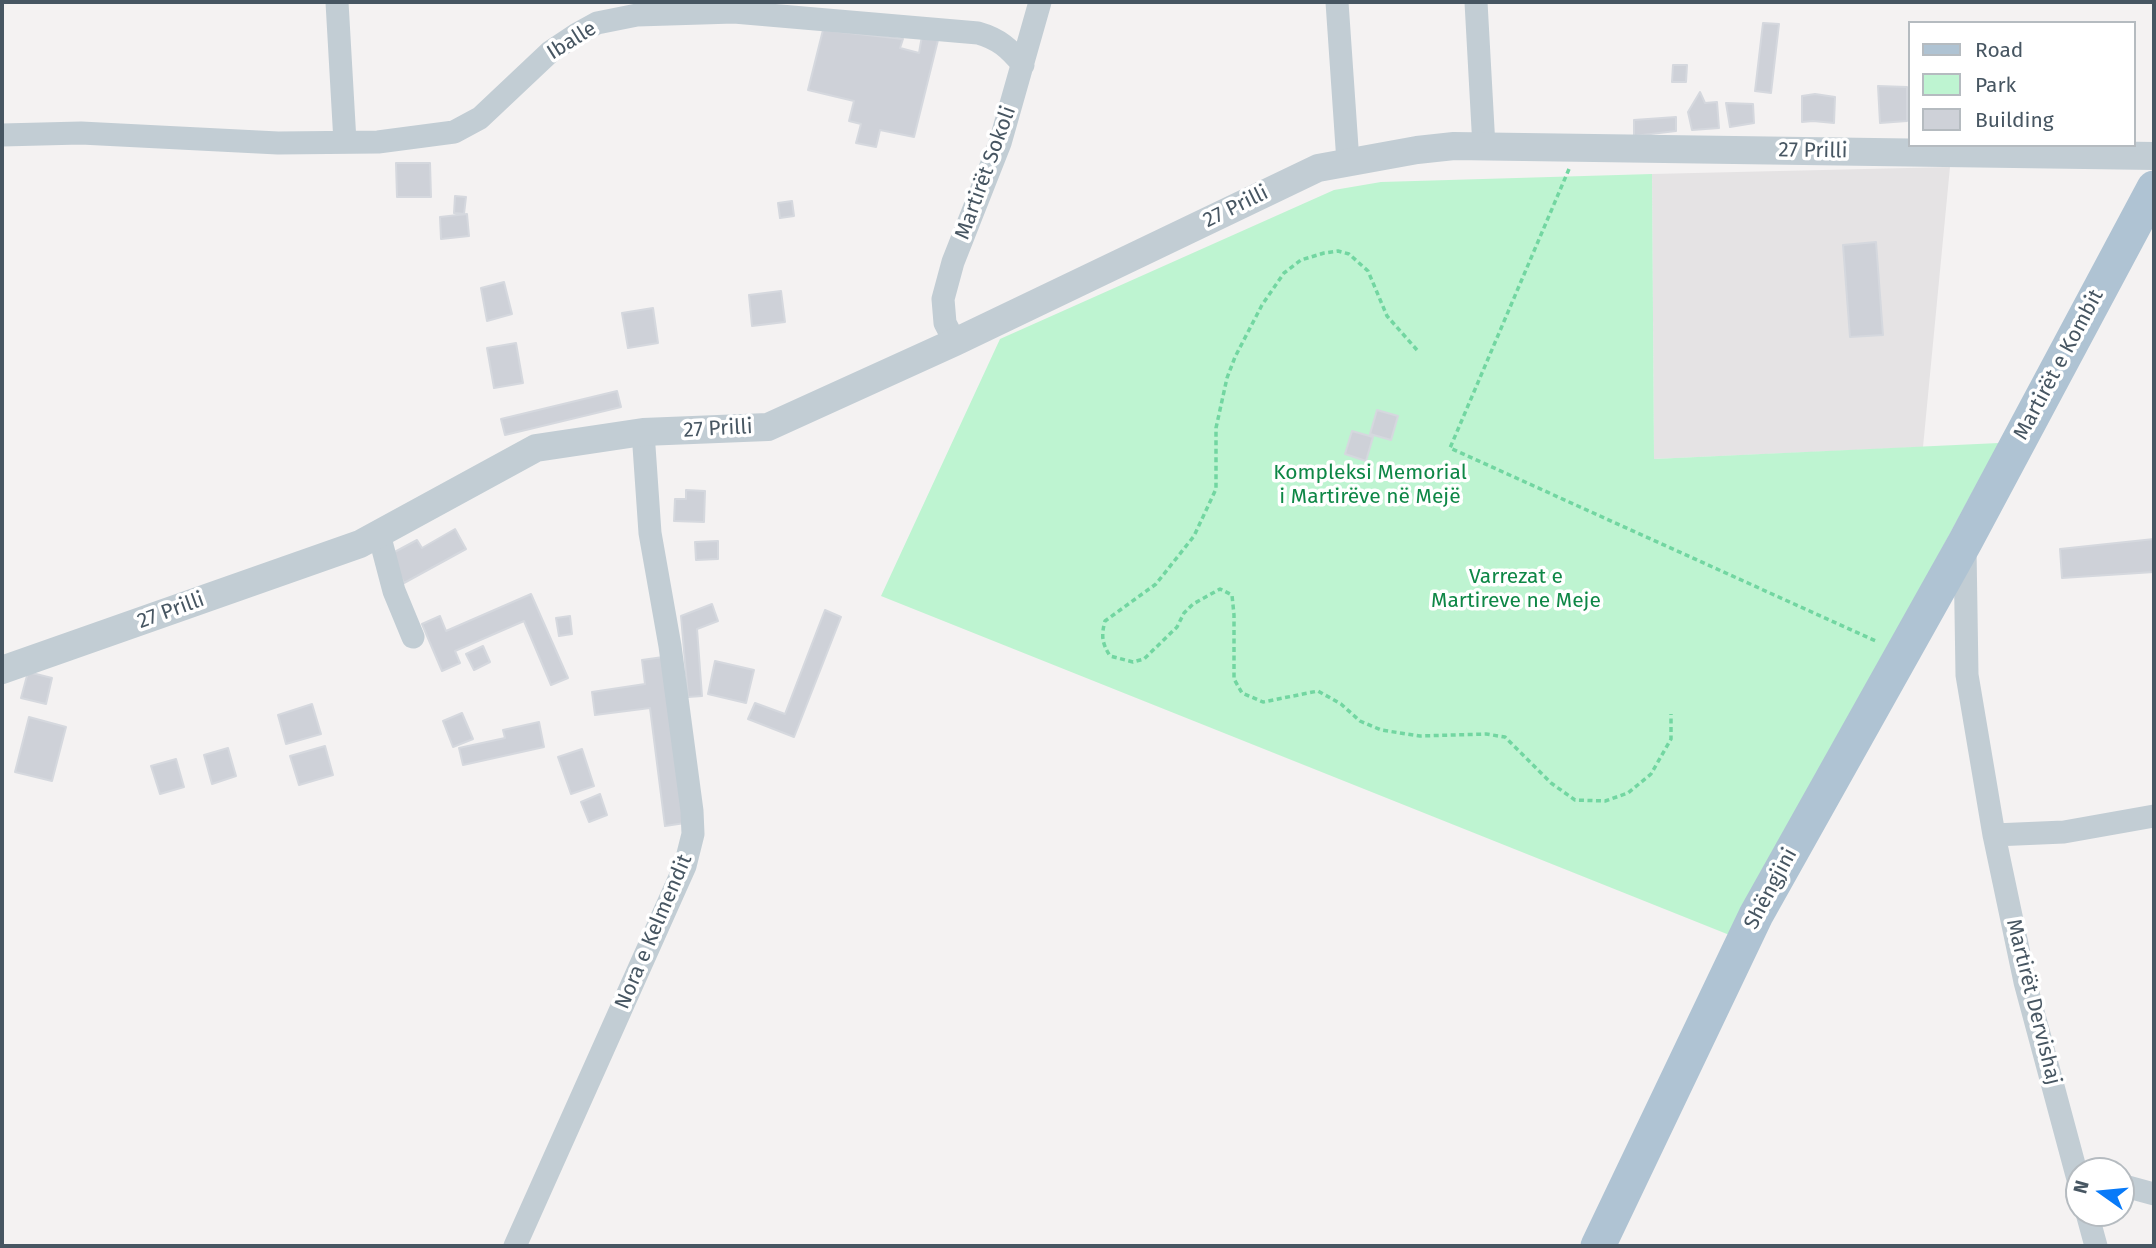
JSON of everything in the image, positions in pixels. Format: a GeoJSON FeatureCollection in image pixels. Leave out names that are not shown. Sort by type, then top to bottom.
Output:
{"type":"FeatureCollection","features":[{"type":"Feature","properties":{"kind":"main road","name":"Martirët e Kombit"},"geometry":{"type":"LineString","coordinates":[[1965,542],[2154,188]]}},
{"type":"Feature","properties":{"kind":"main road","name":"Shëngjini"},"geometry":{"type":"LineString","coordinates":[[1598,1246],[1756,915],[1965,542]]}},
{"type":"Feature","properties":{"kind":"street"},"geometry":{"type":"LineString","coordinates":[[337,2],[345,142]]}},
{"type":"Feature","properties":{"kind":"street","name":"Martirët Sokoli"},"geometry":{"type":"LineString","coordinates":[[955,342],[945,323],[943,299],[953,262],[1000,143],[1040,2]]}},
{"type":"Feature","properties":{"kind":"street"},"geometry":{"type":"LineString","coordinates":[[1337,2],[1348,162]]}},
{"type":"Feature","properties":{"kind":"street"},"geometry":{"type":"LineString","coordinates":[[1476,2],[1485,147]]}},
{"type":"Feature","properties":{"kind":"street","name":"Iballe"},"geometry":{"type":"LineString","coordinates":[[2,135],[81,133],[278,143],[379,142],[454,132],[466,128],[480,118],[550,52],[568,40],[597,23],[637,15],[734,12],[978,33],[995,38],[1023,65]]}},
{"type":"Feature","properties":{"kind":"street","name":"27 Prilli"},"geometry":{"type":"LineString","coordinates":[[2,670],[360,544],[536,447],[643,432],[768,427],[955,342],[1318,168],[1454,146],[2154,156]]}},
{"type":"Feature","properties":{"kind":"street","name":"Nora e Kelmendit"},"geometry":{"type":"LineString","coordinates":[[515,1246],[685,866],[693,834],[670,646],[650,533],[643,432]]}},
{"type":"Feature","properties":{"kind":"street"},"geometry":{"type":"LineString","coordinates":[[379,534],[394,592],[413,636]]}},
{"type":"Feature","properties":{"kind":"street","name":"Martirët Dervishaj"},"geometry":{"type":"LineString","coordinates":[[1965,542],[1967,675],[1994,835],[2025,982],[2074,1157]]}},
{"type":"Feature","properties":{"kind":"street"},"geometry":{"type":"LineString","coordinates":[[1994,835],[2064,832],[2154,816]]}},
{"type":"Feature","properties":{"kind":"street"},"geometry":{"type":"LineString","coordinates":[[2135,1189],[2154,1194]]}},
{"type":"Feature","properties":{"kind":"street"},"geometry":{"type":"LineString","coordinates":[[2091,1227],[2096,1246]]}},
{"type":"Feature","properties":{"kind":"path"},"geometry":{"type":"LineString","coordinates":[[1578,148],[1450,449],[1902,653]]}},
{"type":"Feature","properties":{"kind":"path"},"geometry":{"type":"LineString","coordinates":[[1417,350],[1387,316],[1368,271],[1349,254],[1338,251],[1324,253],[1301,260],[1284,272],[1262,305],[1227,378],[1216,428],[1216,489],[1194,536],[1156,583],[1105,621],[1102,644],[1110,656],[1133,662],[1144,659],[1177,627],[1184,613],[1193,604],[1220,589],[1232,594],[1234,679],[1242,693],[1263,702],[1318,691],[1341,704],[1360,721],[1381,730],[1420,736],[1486,734],[1505,737],[1551,783],[1575,800],[1605,801],[1628,793],[1651,774],[1671,740],[1671,714]]}},
{"type":"Feature","properties":{"kind":"shaded area"},"geometry":{"type":"Polygon","coordinates":[[[1950,167],[1923,447],[1654,459],[1652,174],[1950,167]]]}},
{"type":"Feature","properties":{"kind":"green space","name":"Kompleksi Memorial i Martirëve në Mejë"},"geometry":{"type":"Polygon","coordinates":[[[1652,174],[1654,459],[1999,443],[1732,936],[881,596],[1000,339],[1334,190],[1381,182],[1652,174]]]}},
{"type":"Feature","properties":{"kind":"building"},"geometry":{"type":"Polygon","coordinates":[[[1763,23],[1779,24],[1771,93],[1755,91],[1763,23]]]}},
{"type":"Feature","properties":{"kind":"building"},"geometry":{"type":"Polygon","coordinates":[[[823,30],[903,39],[900,48],[919,53],[922,36],[938,40],[914,137],[880,130],[876,147],[856,143],[861,124],[849,121],[854,101],[808,90],[823,30]]]}},
{"type":"Feature","properties":{"kind":"building"},"geometry":{"type":"Polygon","coordinates":[[[1673,65],[1687,65],[1686,82],[1672,82],[1673,65]]]}},
{"type":"Feature","properties":{"kind":"building"},"geometry":{"type":"Polygon","coordinates":[[[1878,86],[1907,87],[1907,121],[1880,123],[1878,86]]]}},
{"type":"Feature","properties":{"kind":"building"},"geometry":{"type":"Polygon","coordinates":[[[1700,92],[1705,103],[1717,102],[1719,128],[1692,130],[1688,112],[1700,92]]]}},
{"type":"Feature","properties":{"kind":"building"},"geometry":{"type":"Polygon","coordinates":[[[1815,94],[1835,97],[1834,123],[1802,122],[1802,96],[1815,94]]]}},
{"type":"Feature","properties":{"kind":"building"},"geometry":{"type":"Polygon","coordinates":[[[1726,103],[1753,104],[1754,123],[1730,127],[1726,103]]]}},
{"type":"Feature","properties":{"kind":"building"},"geometry":{"type":"Polygon","coordinates":[[[1676,117],[1676,131],[1634,136],[1634,120],[1676,117]]]}},
{"type":"Feature","properties":{"kind":"building"},"geometry":{"type":"Polygon","coordinates":[[[396,163],[430,163],[431,197],[397,197],[396,163]]]}},
{"type":"Feature","properties":{"kind":"building"},"geometry":{"type":"Polygon","coordinates":[[[455,196],[466,197],[464,214],[454,213],[455,196]]]}},
{"type":"Feature","properties":{"kind":"building"},"geometry":{"type":"Polygon","coordinates":[[[792,201],[794,216],[780,218],[778,203],[792,201]]]}},
{"type":"Feature","properties":{"kind":"building"},"geometry":{"type":"Polygon","coordinates":[[[467,214],[469,236],[441,239],[440,217],[467,214]]]}},
{"type":"Feature","properties":{"kind":"building"},"geometry":{"type":"Polygon","coordinates":[[[1876,242],[1883,335],[1850,337],[1843,245],[1876,242]]]}},
{"type":"Feature","properties":{"kind":"building"},"geometry":{"type":"Polygon","coordinates":[[[504,282],[512,314],[487,321],[481,288],[504,282]]]}},
{"type":"Feature","properties":{"kind":"building"},"geometry":{"type":"Polygon","coordinates":[[[781,291],[785,322],[752,326],[749,295],[781,291]]]}},
{"type":"Feature","properties":{"kind":"building"},"geometry":{"type":"Polygon","coordinates":[[[653,308],[658,343],[628,348],[622,313],[653,308]]]}},
{"type":"Feature","properties":{"kind":"building"},"geometry":{"type":"Polygon","coordinates":[[[516,343],[523,383],[494,388],[487,348],[516,343]]]}},
{"type":"Feature","properties":{"kind":"building"},"geometry":{"type":"Polygon","coordinates":[[[617,391],[621,407],[505,435],[501,419],[617,391]]]}},
{"type":"Feature","properties":{"kind":"building"},"geometry":{"type":"Polygon","coordinates":[[[1377,410],[1398,416],[1391,440],[1370,434],[1377,410]]]}},
{"type":"Feature","properties":{"kind":"building"},"geometry":{"type":"Polygon","coordinates":[[[1352,431],[1373,437],[1366,461],[1345,454],[1352,431]]]}},
{"type":"Feature","properties":{"kind":"building"},"geometry":{"type":"Polygon","coordinates":[[[686,490],[705,491],[704,522],[674,521],[675,499],[686,499],[686,490]]]}},
{"type":"Feature","properties":{"kind":"building"},"geometry":{"type":"Polygon","coordinates":[[[455,529],[466,549],[404,583],[389,555],[417,540],[422,548],[455,529]]]}},
{"type":"Feature","properties":{"kind":"building"},"geometry":{"type":"Polygon","coordinates":[[[2154,539],[2154,572],[2062,578],[2060,549],[2154,539]]]}},
{"type":"Feature","properties":{"kind":"building"},"geometry":{"type":"Polygon","coordinates":[[[718,541],[718,559],[696,560],[695,542],[718,541]]]}},
{"type":"Feature","properties":{"kind":"building"},"geometry":{"type":"Polygon","coordinates":[[[531,594],[568,678],[551,685],[524,621],[455,651],[460,663],[442,671],[422,624],[440,616],[446,631],[531,594]]]}},
{"type":"Feature","properties":{"kind":"building"},"geometry":{"type":"Polygon","coordinates":[[[712,604],[718,621],[697,629],[702,696],[688,697],[681,616],[712,604]]]}},
{"type":"Feature","properties":{"kind":"building"},"geometry":{"type":"Polygon","coordinates":[[[825,610],[841,617],[794,737],[748,719],[755,703],[785,714],[825,610]]]}},
{"type":"Feature","properties":{"kind":"building"},"geometry":{"type":"Polygon","coordinates":[[[570,616],[572,634],[559,636],[556,618],[570,616]]]}},
{"type":"Feature","properties":{"kind":"building"},"geometry":{"type":"Polygon","coordinates":[[[483,646],[490,662],[474,670],[466,654],[483,646]]]}},
{"type":"Feature","properties":{"kind":"building"},"geometry":{"type":"Polygon","coordinates":[[[663,657],[685,823],[665,826],[650,708],[595,715],[592,692],[645,684],[642,660],[663,657]]]}},
{"type":"Feature","properties":{"kind":"building"},"geometry":{"type":"Polygon","coordinates":[[[715,661],[754,670],[746,703],[708,694],[715,661]]]}},
{"type":"Feature","properties":{"kind":"building"},"geometry":{"type":"Polygon","coordinates":[[[28,672],[52,678],[46,704],[21,698],[28,672]]]}},
{"type":"Feature","properties":{"kind":"building"},"geometry":{"type":"Polygon","coordinates":[[[312,704],[321,734],[286,744],[278,715],[312,704]]]}},
{"type":"Feature","properties":{"kind":"building"},"geometry":{"type":"Polygon","coordinates":[[[462,713],[473,739],[453,747],[443,721],[462,713]]]}},
{"type":"Feature","properties":{"kind":"building"},"geometry":{"type":"Polygon","coordinates":[[[29,717],[66,727],[52,781],[15,772],[29,717]]]}},
{"type":"Feature","properties":{"kind":"building"},"geometry":{"type":"Polygon","coordinates":[[[539,722],[544,747],[463,765],[459,748],[505,738],[503,730],[539,722]]]}},
{"type":"Feature","properties":{"kind":"building"},"geometry":{"type":"Polygon","coordinates":[[[325,746],[333,775],[299,785],[290,756],[325,746]]]}},
{"type":"Feature","properties":{"kind":"building"},"geometry":{"type":"Polygon","coordinates":[[[228,748],[236,776],[212,784],[204,755],[228,748]]]}},
{"type":"Feature","properties":{"kind":"building"},"geometry":{"type":"Polygon","coordinates":[[[582,749],[594,786],[571,794],[558,757],[582,749]]]}},
{"type":"Feature","properties":{"kind":"building"},"geometry":{"type":"Polygon","coordinates":[[[176,759],[184,787],[160,794],[151,766],[176,759]]]}},
{"type":"Feature","properties":{"kind":"building"},"geometry":{"type":"Polygon","coordinates":[[[600,794],[607,815],[589,822],[581,802],[600,794]]]}},
{"type":"Feature","properties":{"kind":"park label","name":"Varrezat e Martireve ne Meje"},"geometry":{"type":"Point","coordinates":[1516,589]}}]}
